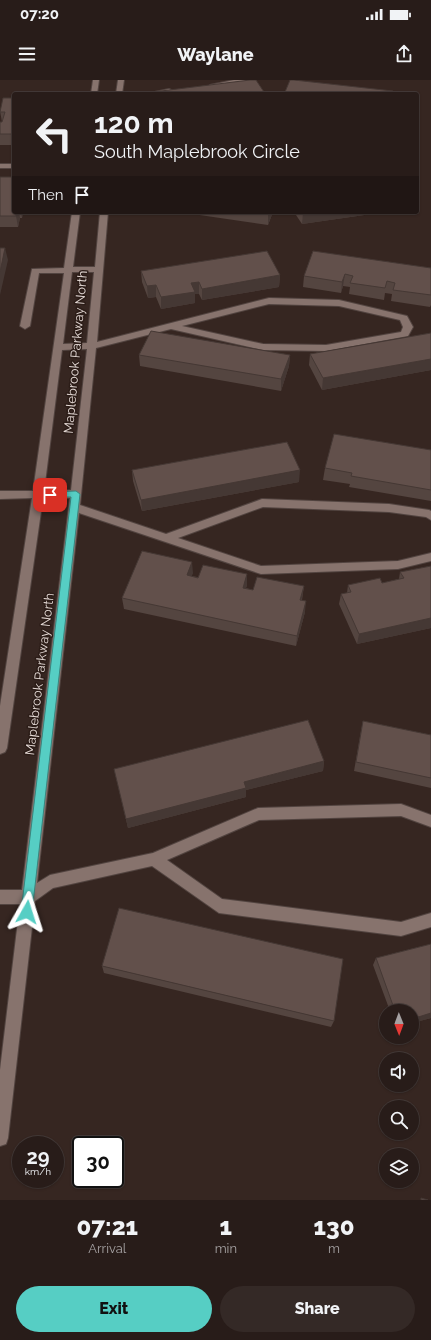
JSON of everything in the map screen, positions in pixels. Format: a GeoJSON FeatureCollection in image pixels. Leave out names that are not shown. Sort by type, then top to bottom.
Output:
{"type":"FeatureCollection","features":[{"type":"Feature","properties":{"kind":"street"},"geometry":{"type":"LineString","coordinates":[[94,92],[96,80]]}},
{"type":"Feature","properties":{"kind":"street"},"geometry":{"type":"LineString","coordinates":[[119,92],[121,80]]}},
{"type":"Feature","properties":{"kind":"street"},"geometry":{"type":"LineString","coordinates":[[202,86],[248,80]]}},
{"type":"Feature","properties":{"kind":"street"},"geometry":{"type":"LineString","coordinates":[[164,92],[179,90]]}},
{"type":"Feature","properties":{"kind":"street"},"geometry":{"type":"LineString","coordinates":[[0,166],[12,166]]}},
{"type":"Feature","properties":{"kind":"street","name":"Maplebrook Parkway North"},"geometry":{"type":"LineString","coordinates":[[0,748],[38,495],[76,214]]}},
{"type":"Feature","properties":{"kind":"street","name":"Maplebrook Parkway North"},"geometry":{"type":"LineString","coordinates":[[0,1138],[76,494],[92,346],[104,214]]}},
{"type":"Feature","properties":{"kind":"street"},"geometry":{"type":"LineString","coordinates":[[25,326],[35,270],[98,269]]}},
{"type":"Feature","properties":{"kind":"street"},"geometry":{"type":"LineString","coordinates":[[58,347],[92,346],[269,301],[339,303],[404,318],[408,327],[405,334],[326,348],[263,347],[171,326]]}},
{"type":"Feature","properties":{"kind":"street"},"geometry":{"type":"LineString","coordinates":[[0,495],[76,494]]}},
{"type":"Feature","properties":{"kind":"street"},"geometry":{"type":"LineString","coordinates":[[166,538],[262,503],[389,508],[429,514],[431,516]]}},
{"type":"Feature","properties":{"kind":"street"},"geometry":{"type":"LineString","coordinates":[[74,507],[261,570],[398,565],[431,557]]}},
{"type":"Feature","properties":{"kind":"street"},"geometry":{"type":"LineString","coordinates":[[0,897],[28,897],[50,882],[154,859],[258,814],[401,810],[431,821]]}},
{"type":"Feature","properties":{"kind":"street"},"geometry":{"type":"LineString","coordinates":[[154,859],[219,906],[401,929],[431,920]]}},
{"type":"Feature","properties":{"kind":"building"},"geometry":{"type":"Polygon","coordinates":[[[256,80],[264,92],[153,92],[256,80]]]}},
{"type":"Feature","properties":{"kind":"building"},"geometry":{"type":"Polygon","coordinates":[[[290,80],[393,91],[393,92],[285,92],[290,80]]]}},
{"type":"Feature","properties":{"kind":"building"},"geometry":{"type":"Polygon","coordinates":[[[3,98],[12,98],[12,134],[0,134],[0,122],[2,122],[5,112],[0,112],[3,98]]]}},
{"type":"Feature","properties":{"kind":"building"},"geometry":{"type":"Polygon","coordinates":[[[0,177],[12,177],[12,214],[16,214],[16,216],[0,216],[0,177]]]}},
{"type":"Feature","properties":{"kind":"building"},"geometry":{"type":"Polygon","coordinates":[[[0,248],[5,248],[0,272],[0,248]]]}},
{"type":"Feature","properties":{"kind":"building"},"geometry":{"type":"Polygon","coordinates":[[[267,251],[280,275],[202,289],[199,282],[191,283],[195,292],[161,297],[156,285],[147,286],[141,271],[267,251]]]}},
{"type":"Feature","properties":{"kind":"building"},"geometry":{"type":"Polygon","coordinates":[[[313,251],[431,268],[431,295],[393,290],[395,283],[387,281],[385,288],[350,283],[353,276],[345,274],[342,282],[304,276],[313,251]]]}},
{"type":"Feature","properties":{"kind":"building"},"geometry":{"type":"Polygon","coordinates":[[[151,331],[290,355],[281,379],[139,355],[151,331]]]}},
{"type":"Feature","properties":{"kind":"building"},"geometry":{"type":"Polygon","coordinates":[[[431,333],[431,359],[323,378],[310,354],[431,333]]]}},
{"type":"Feature","properties":{"kind":"building"},"geometry":{"type":"Polygon","coordinates":[[[334,434],[431,450],[431,490],[351,476],[352,473],[325,468],[334,434]]]}},
{"type":"Feature","properties":{"kind":"building"},"geometry":{"type":"Polygon","coordinates":[[[287,442],[300,470],[141,500],[132,470],[287,442]]]}},
{"type":"Feature","properties":{"kind":"building"},"geometry":{"type":"Polygon","coordinates":[[[142,551],[192,562],[187,575],[198,578],[203,565],[247,574],[243,588],[253,590],[257,577],[304,586],[300,600],[306,601],[297,636],[122,598],[142,551]]]}},
{"type":"Feature","properties":{"kind":"building"},"geometry":{"type":"Polygon","coordinates":[[[431,566],[431,618],[359,634],[341,594],[351,592],[348,585],[380,578],[382,583],[404,578],[400,572],[431,566]]]}},
{"type":"Feature","properties":{"kind":"building"},"geometry":{"type":"Polygon","coordinates":[[[308,720],[324,761],[244,782],[246,788],[126,819],[114,769],[308,720]]]}},
{"type":"Feature","properties":{"kind":"building"},"geometry":{"type":"Polygon","coordinates":[[[363,721],[431,735],[431,778],[356,762],[363,721]]]}},
{"type":"Feature","properties":{"kind":"building"},"geometry":{"type":"Polygon","coordinates":[[[119,908],[343,959],[334,1021],[102,966],[119,908]]]}},
{"type":"Feature","properties":{"kind":"building"},"geometry":{"type":"Polygon","coordinates":[[[431,944],[431,1013],[419,1017],[419,1004],[392,1004],[376,958],[431,944]]]}},
{"type":"Feature","properties":{"kind":"route"},"geometry":{"type":"LineString","coordinates":[[27,912],[63,594],[76,494],[50,495]]}}]}
